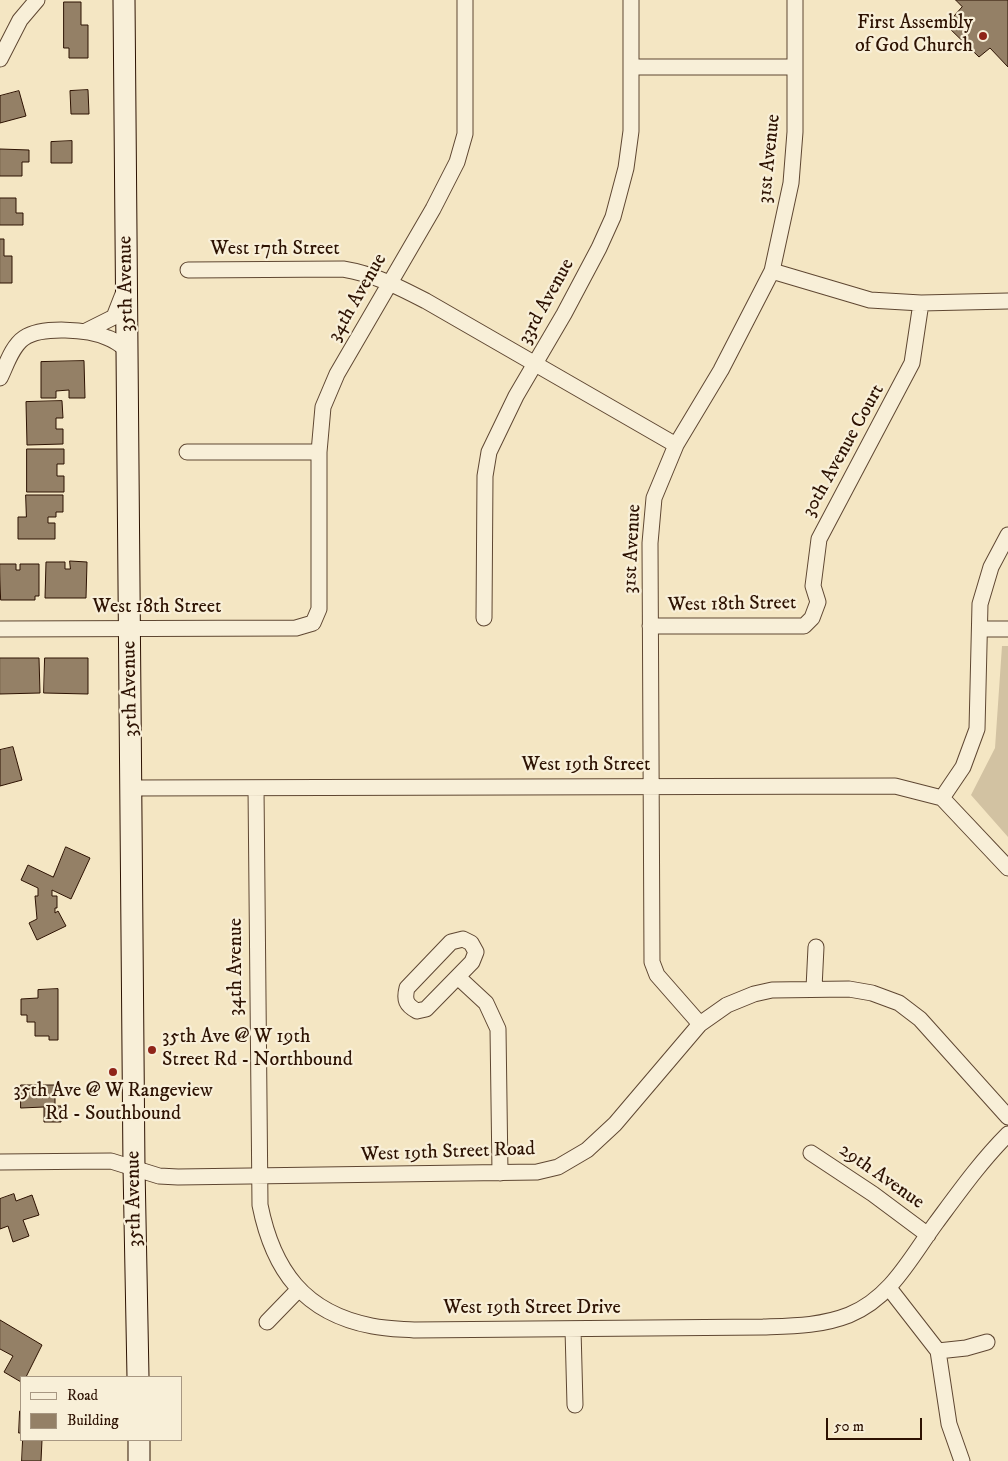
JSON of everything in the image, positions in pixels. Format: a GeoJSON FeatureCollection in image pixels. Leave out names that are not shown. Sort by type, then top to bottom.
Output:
{"type":"FeatureCollection","features":[{"type":"Feature","properties":{"kind":"main road","name":"35th Avenue"},"geometry":{"type":"LineString","coordinates":[[124,0],[134,1167],[138,1376]]}},
{"type":"Feature","properties":{"kind":"main road"},"geometry":{"type":"LineString","coordinates":[[139,1441],[139,1461]]}},
{"type":"Feature","properties":{"kind":"street"},"geometry":{"type":"LineString","coordinates":[[0,59],[20,20],[37,0]]}},
{"type":"Feature","properties":{"kind":"street","name":"34th Avenue"},"geometry":{"type":"LineString","coordinates":[[313,623],[317,618],[319,601],[320,424],[329,390],[457,162],[465,134],[465,0]]}},
{"type":"Feature","properties":{"kind":"street","name":"33rd Avenue"},"geometry":{"type":"LineString","coordinates":[[484,618],[486,476],[489,452],[516,396],[582,281],[613,217],[626,168],[631,131],[631,0]]}},
{"type":"Feature","properties":{"kind":"street","name":"31st Avenue"},"geometry":{"type":"LineString","coordinates":[[700,1024],[657,975],[652,962],[650,543],[654,498],[676,445],[721,370],[772,271],[791,183],[795,132],[795,0]]}},
{"type":"Feature","properties":{"kind":"street"},"geometry":{"type":"LineString","coordinates":[[632,67],[795,68]]}},
{"type":"Feature","properties":{"kind":"street","name":"West 17th Street"},"geometry":{"type":"LineString","coordinates":[[188,270],[343,269],[363,272],[390,282],[676,445]]}},
{"type":"Feature","properties":{"kind":"street"},"geometry":{"type":"LineString","coordinates":[[772,271],[870,300],[921,303],[1008,300]]}},
{"type":"Feature","properties":{"kind":"street"},"geometry":{"type":"LineString","coordinates":[[86,331],[114,317],[126,287]]}},
{"type":"Feature","properties":{"kind":"street","name":"30th Avenue Court"},"geometry":{"type":"LineString","coordinates":[[812,618],[818,602],[813,586],[819,539],[912,363],[921,303]]}},
{"type":"Feature","properties":{"kind":"street"},"geometry":{"type":"LineString","coordinates":[[0,378],[8,360],[22,339],[36,331],[86,331],[108,338],[128,350]]}},
{"type":"Feature","properties":{"kind":"street"},"geometry":{"type":"LineString","coordinates":[[187,452],[319,452]]}},
{"type":"Feature","properties":{"kind":"street"},"geometry":{"type":"LineString","coordinates":[[1008,535],[994,559],[984,585],[980,604],[977,729],[963,767],[942,798],[1008,868]]}},
{"type":"Feature","properties":{"kind":"street","name":"West 18th Street"},"geometry":{"type":"LineString","coordinates":[[650,626],[804,626],[812,618]]}},
{"type":"Feature","properties":{"kind":"street","name":"West 18th Street"},"geometry":{"type":"LineString","coordinates":[[0,629],[296,628],[313,623]]}},
{"type":"Feature","properties":{"kind":"street"},"geometry":{"type":"LineString","coordinates":[[980,630],[1008,629]]}},
{"type":"Feature","properties":{"kind":"street","name":"West 19th Street"},"geometry":{"type":"LineString","coordinates":[[132,788],[895,786],[942,798]]}},
{"type":"Feature","properties":{"kind":"street","name":"34th Avenue"},"geometry":{"type":"LineString","coordinates":[[256,788],[259,1176]]}},
{"type":"Feature","properties":{"kind":"street"},"geometry":{"type":"LineString","coordinates":[[463,939],[471,943],[476,952],[472,962],[459,978],[426,1009],[417,1011],[408,1006],[404,997],[407,988],[450,942],[463,939]]}},
{"type":"Feature","properties":{"kind":"street"},"geometry":{"type":"LineString","coordinates":[[814,988],[816,947]]}},
{"type":"Feature","properties":{"kind":"street"},"geometry":{"type":"LineString","coordinates":[[459,978],[486,1003],[498,1029],[500,1173]]}},
{"type":"Feature","properties":{"kind":"street","name":"West 19th Street Road"},"geometry":{"type":"LineString","coordinates":[[0,1162],[111,1161],[162,1176],[537,1172],[558,1167],[587,1150],[615,1124],[700,1024],[727,1005],[754,994],[772,990],[814,988],[860,990],[899,1003],[920,1018],[1008,1117]]}},
{"type":"Feature","properties":{"kind":"street","name":"29th Avenue"},"geometry":{"type":"LineString","coordinates":[[889,1288],[910,1263],[928,1234],[980,1164],[1008,1134]]}},
{"type":"Feature","properties":{"kind":"street","name":"29th Avenue"},"geometry":{"type":"LineString","coordinates":[[811,1154],[873,1194],[928,1234]]}},
{"type":"Feature","properties":{"kind":"street","name":"West 19th Street Drive"},"geometry":{"type":"LineString","coordinates":[[259,1176],[260,1205],[266,1234],[285,1272],[298,1290],[336,1315],[373,1326],[414,1330],[815,1325],[851,1314],[867,1306],[889,1288]]}},
{"type":"Feature","properties":{"kind":"street"},"geometry":{"type":"LineString","coordinates":[[889,1288],[938,1351],[950,1424],[962,1461]]}},
{"type":"Feature","properties":{"kind":"street"},"geometry":{"type":"LineString","coordinates":[[266,1322],[298,1290]]}},
{"type":"Feature","properties":{"kind":"street"},"geometry":{"type":"LineString","coordinates":[[573,1329],[575,1405]]}},
{"type":"Feature","properties":{"kind":"street"},"geometry":{"type":"LineString","coordinates":[[938,1351],[966,1348],[987,1342]]}},
{"type":"Feature","properties":{"kind":"shaded area"},"geometry":{"type":"Polygon","coordinates":[[[1002,646],[1008,646],[1008,837],[971,795],[995,748],[1002,646]]]}},
{"type":"Feature","properties":{"kind":"building","name":"First Assembly of God Church"},"geometry":{"type":"Polygon","coordinates":[[[956,0],[1008,0],[1008,67],[990,48],[979,57],[946,25],[962,7],[956,0]]]}},
{"type":"Feature","properties":{"kind":"building"},"geometry":{"type":"Polygon","coordinates":[[[64,2],[81,2],[81,25],[88,25],[88,58],[69,58],[69,48],[64,48],[64,2]]]}},
{"type":"Feature","properties":{"kind":"building"},"geometry":{"type":"Polygon","coordinates":[[[88,90],[89,114],[71,114],[70,91],[88,90]]]}},
{"type":"Feature","properties":{"kind":"building"},"geometry":{"type":"Polygon","coordinates":[[[19,91],[26,116],[0,123],[0,96],[19,91]]]}},
{"type":"Feature","properties":{"kind":"building"},"geometry":{"type":"Polygon","coordinates":[[[72,141],[72,163],[51,163],[51,142],[72,141]]]}},
{"type":"Feature","properties":{"kind":"building"},"geometry":{"type":"Polygon","coordinates":[[[0,149],[29,150],[29,162],[22,162],[22,176],[0,176],[0,149]]]}},
{"type":"Feature","properties":{"kind":"building"},"geometry":{"type":"Polygon","coordinates":[[[0,198],[16,198],[16,213],[23,213],[23,225],[0,225],[0,198]]]}},
{"type":"Feature","properties":{"kind":"building"},"geometry":{"type":"Polygon","coordinates":[[[0,239],[4,239],[4,256],[12,256],[12,283],[0,283],[0,239]]]}},
{"type":"Feature","properties":{"kind":"building"},"geometry":{"type":"Polygon","coordinates":[[[84,361],[85,398],[69,398],[69,390],[56,391],[56,398],[41,398],[41,362],[84,361]]]}},
{"type":"Feature","properties":{"kind":"building"},"geometry":{"type":"Polygon","coordinates":[[[62,401],[63,418],[56,418],[56,429],[63,429],[63,444],[27,445],[26,402],[62,401]]]}},
{"type":"Feature","properties":{"kind":"building"},"geometry":{"type":"Polygon","coordinates":[[[27,449],[64,449],[64,464],[57,464],[57,476],[64,476],[64,492],[27,492],[27,449]]]}},
{"type":"Feature","properties":{"kind":"building"},"geometry":{"type":"Polygon","coordinates":[[[26,495],[63,495],[63,512],[56,512],[56,517],[48,517],[48,523],[55,523],[55,539],[18,539],[18,517],[26,517],[26,495]]]}},
{"type":"Feature","properties":{"kind":"building"},"geometry":{"type":"Polygon","coordinates":[[[70,561],[87,562],[86,598],[45,598],[46,562],[65,562],[65,569],[70,569],[70,561]]]}},
{"type":"Feature","properties":{"kind":"building"},"geometry":{"type":"Polygon","coordinates":[[[0,564],[16,564],[16,570],[20,570],[20,564],[39,564],[39,596],[35,596],[35,600],[1,600],[0,564]]]}},
{"type":"Feature","properties":{"kind":"building"},"geometry":{"type":"Polygon","coordinates":[[[0,658],[39,658],[40,693],[0,694],[0,658]]]}},
{"type":"Feature","properties":{"kind":"building"},"geometry":{"type":"Polygon","coordinates":[[[45,658],[88,658],[88,694],[44,693],[45,658]]]}},
{"type":"Feature","properties":{"kind":"building"},"geometry":{"type":"Polygon","coordinates":[[[13,747],[22,780],[0,786],[0,750],[13,747]]]}},
{"type":"Feature","properties":{"kind":"building"},"geometry":{"type":"Polygon","coordinates":[[[66,847],[90,858],[71,899],[52,890],[52,896],[57,896],[55,913],[58,911],[66,926],[37,940],[29,923],[37,919],[35,896],[38,896],[38,888],[21,880],[28,865],[53,877],[66,847]]]}},
{"type":"Feature","properties":{"kind":"building"},"geometry":{"type":"Polygon","coordinates":[[[58,989],[58,1040],[49,1040],[49,1036],[35,1036],[35,1022],[27,1022],[27,1015],[21,1015],[21,999],[38,998],[38,990],[58,989]]]}},
{"type":"Feature","properties":{"kind":"building"},"geometry":{"type":"Polygon","coordinates":[[[21,1085],[55,1085],[55,1106],[61,1106],[61,1122],[44,1122],[44,1107],[21,1108],[21,1085]]]}},
{"type":"Feature","properties":{"kind":"building"},"geometry":{"type":"Polygon","coordinates":[[[14,1194],[16,1201],[32,1195],[39,1215],[23,1220],[29,1236],[13,1242],[8,1226],[0,1229],[0,1199],[14,1194]]]}},
{"type":"Feature","properties":{"kind":"building"},"geometry":{"type":"Polygon","coordinates":[[[0,1320],[42,1345],[26,1376],[20,1376],[20,1381],[4,1372],[13,1356],[0,1349],[0,1320]]]}},
{"type":"Feature","properties":{"kind":"building"},"geometry":{"type":"Polygon","coordinates":[[[23,1441],[42,1441],[41,1461],[22,1461],[23,1441]]]}},
{"type":"Feature","properties":{"kind":"place","name":"First Assembly of God Church"},"geometry":{"type":"Point","coordinates":[983,36]}},
{"type":"Feature","properties":{"kind":"place","name":"35th Ave @ W 19th Street Rd - Northbound"},"geometry":{"type":"Point","coordinates":[152,1050]}},
{"type":"Feature","properties":{"kind":"place","name":"35th Ave @ W Rangeview Rd - Southbound"},"geometry":{"type":"Point","coordinates":[113,1072]}}]}
